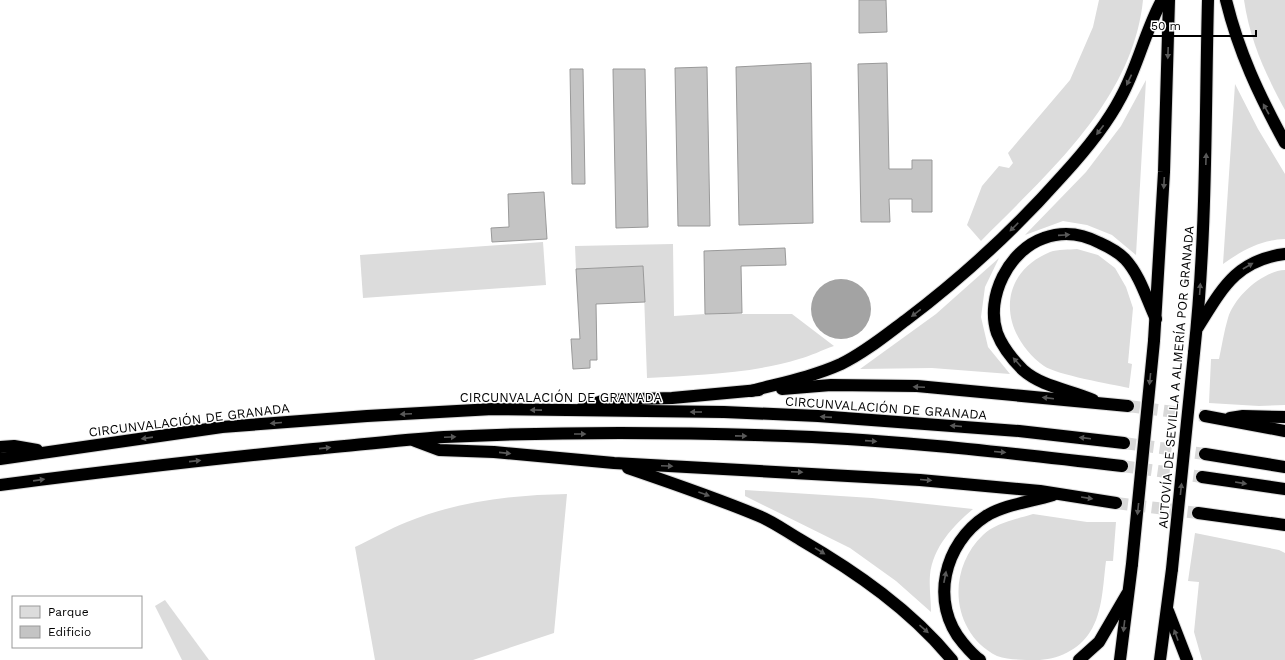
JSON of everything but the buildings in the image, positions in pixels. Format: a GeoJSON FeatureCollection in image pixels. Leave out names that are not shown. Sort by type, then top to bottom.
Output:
{"type":"FeatureCollection","features":[{"type":"Feature","properties":{"kind":"highway"},"geometry":{"type":"LineString","coordinates":[[751,391],[808,376],[848,360],[880,340],[918,311],[967,271],[1010,231],[1082,154],[1106,122],[1127,85],[1138,60],[1153,17],[1162,0]]}},
{"type":"Feature","properties":{"kind":"highway","name":"AUTOVÍA DE SEVILLA A ALMERÍA POR GRANADA"},"geometry":{"type":"LineString","coordinates":[[1120,660],[1132,564],[1156,319],[1164,172],[1169,0]]}},
{"type":"Feature","properties":{"kind":"highway","name":"AUTOVÍA DE SEVILLA A ALMERÍA POR GRANADA"},"geometry":{"type":"LineString","coordinates":[[1160,660],[1172,569],[1197,328],[1203,243],[1207,133],[1208,0]]}},
{"type":"Feature","properties":{"kind":"highway"},"geometry":{"type":"LineString","coordinates":[[1226,0],[1234,34],[1258,94],[1285,143]]}},
{"type":"Feature","properties":{"kind":"highway"},"geometry":{"type":"LineString","coordinates":[[1101,403],[1078,393],[1048,384],[1024,371],[1007,351],[997,332],[994,313],[997,289],[1007,267],[1024,250],[1044,238],[1067,233],[1090,238],[1113,249],[1126,260],[1136,275],[1156,319]]}},
{"type":"Feature","properties":{"kind":"highway"},"geometry":{"type":"LineString","coordinates":[[1197,328],[1223,287],[1244,267],[1267,256],[1285,254]]}},
{"type":"Feature","properties":{"kind":"highway"},"geometry":{"type":"LineString","coordinates":[[575,410],[605,400],[672,398],[831,385],[917,386],[1128,406]]}},
{"type":"Feature","properties":{"kind":"highway","name":"CIRCUNVALACIÓN DE GRANADA"},"geometry":{"type":"LineString","coordinates":[[0,459],[222,427],[367,416],[493,409],[724,412],[818,416],[1019,431],[1124,443]]}},
{"type":"Feature","properties":{"kind":"highway"},"geometry":{"type":"LineString","coordinates":[[1205,416],[1285,431]]}},
{"type":"Feature","properties":{"kind":"highway"},"geometry":{"type":"LineString","coordinates":[[1222,419],[1243,416],[1285,417]]}},
{"type":"Feature","properties":{"kind":"highway"},"geometry":{"type":"LineString","coordinates":[[0,485],[198,460],[442,437],[531,434],[646,434],[812,437],[924,445],[1122,466]]}},
{"type":"Feature","properties":{"kind":"highway"},"geometry":{"type":"LineString","coordinates":[[412,440],[439,450],[494,452],[614,463],[920,480],[1058,494],[1116,503]]}},
{"type":"Feature","properties":{"kind":"highway"},"geometry":{"type":"LineString","coordinates":[[0,447],[14,446],[48,451]]}},
{"type":"Feature","properties":{"kind":"highway"},"geometry":{"type":"LineString","coordinates":[[1205,454],[1285,467]]}},
{"type":"Feature","properties":{"kind":"highway"},"geometry":{"type":"LineString","coordinates":[[614,463],[704,494],[761,517],[798,538],[878,589],[934,638],[952,660]]}},
{"type":"Feature","properties":{"kind":"highway"},"geometry":{"type":"LineString","coordinates":[[1202,477],[1285,489]]}},
{"type":"Feature","properties":{"kind":"highway"},"geometry":{"type":"LineString","coordinates":[[980,660],[958,637],[949,622],[944,603],[944,579],[952,553],[966,532],[987,516],[1022,502],[1058,494]]}},
{"type":"Feature","properties":{"kind":"highway"},"geometry":{"type":"LineString","coordinates":[[1198,513],[1268,524],[1285,525]]}},
{"type":"Feature","properties":{"kind":"highway"},"geometry":{"type":"LineString","coordinates":[[1268,524],[1285,533]]}},
{"type":"Feature","properties":{"kind":"highway"},"geometry":{"type":"LineString","coordinates":[[1079,660],[1099,642],[1129,591]]}},
{"type":"Feature","properties":{"kind":"highway"},"geometry":{"type":"LineString","coordinates":[[1167,609],[1187,660]]}},
{"type":"Feature","properties":{"kind":"green space"},"geometry":{"type":"Polygon","coordinates":[[[1099,0],[1143,0],[1136,36],[1123,70],[1105,103],[1059,162],[981,241],[967,225],[982,186],[999,166],[1009,168],[1013,163],[1008,153],[1070,80],[1093,27],[1099,0]]]}},
{"type":"Feature","properties":{"kind":"green space"},"geometry":{"type":"Polygon","coordinates":[[[1244,0],[1285,0],[1285,110],[1271,83],[1254,43],[1244,0]]]}},
{"type":"Feature","properties":{"kind":"green space"},"geometry":{"type":"Polygon","coordinates":[[[1146,80],[1136,255],[1112,235],[1087,225],[1063,221],[1025,235],[1086,172],[1121,126],[1146,80]]]}},
{"type":"Feature","properties":{"kind":"green space"},"geometry":{"type":"Polygon","coordinates":[[[1235,84],[1258,129],[1285,174],[1285,239],[1268,241],[1252,247],[1223,264],[1235,84]]]}},
{"type":"Feature","properties":{"kind":"green space"},"geometry":{"type":"Polygon","coordinates":[[[543,242],[546,285],[363,298],[360,255],[543,242]]]}},
{"type":"Feature","properties":{"kind":"green space"},"geometry":{"type":"Polygon","coordinates":[[[673,244],[674,316],[705,314],[792,314],[834,346],[803,358],[762,368],[704,375],[647,378],[643,266],[576,269],[575,246],[673,244]]]}},
{"type":"Feature","properties":{"kind":"green space"},"geometry":{"type":"Polygon","coordinates":[[[1077,249],[1098,255],[1115,268],[1126,287],[1133,308],[1128,363],[1132,364],[1129,388],[1060,373],[1044,366],[1029,353],[1019,338],[1012,322],[1010,306],[1012,290],[1020,275],[1032,262],[1050,252],[1077,249]]]}},
{"type":"Feature","properties":{"kind":"green space"},"geometry":{"type":"Polygon","coordinates":[[[999,258],[985,287],[981,317],[988,347],[1010,374],[932,368],[860,369],[936,314],[999,258]]]}},
{"type":"Feature","properties":{"kind":"green space"},"geometry":{"type":"Polygon","coordinates":[[[1285,270],[1285,405],[1259,406],[1209,403],[1211,359],[1219,359],[1225,328],[1231,310],[1250,286],[1258,280],[1276,271],[1285,270]]]}},
{"type":"Feature","properties":{"kind":"green space"},"geometry":{"type":"Polygon","coordinates":[[[745,490],[872,498],[973,509],[951,530],[935,555],[930,575],[931,612],[896,581],[850,548],[745,496],[745,490]]]}},
{"type":"Feature","properties":{"kind":"green space"},"geometry":{"type":"Polygon","coordinates":[[[567,494],[554,633],[473,660],[375,660],[355,547],[400,525],[426,515],[466,504],[486,500],[526,496],[567,494]]]}},
{"type":"Feature","properties":{"kind":"green space"},"geometry":{"type":"Polygon","coordinates":[[[1033,514],[1087,522],[1116,522],[1113,561],[1106,561],[1102,597],[1098,616],[1090,632],[1080,644],[1067,653],[1044,660],[1006,658],[997,656],[982,646],[970,632],[963,617],[959,600],[959,583],[963,565],[971,549],[983,535],[1000,524],[1033,514]]]}},
{"type":"Feature","properties":{"kind":"green space"},"geometry":{"type":"Polygon","coordinates":[[[1195,533],[1279,550],[1285,553],[1285,660],[1202,660],[1194,632],[1199,582],[1188,581],[1195,533]]]}},
{"type":"Feature","properties":{"kind":"green space"},"geometry":{"type":"Polygon","coordinates":[[[165,600],[209,660],[182,660],[155,606],[165,600]]]}},
{"type":"Feature","properties":{"kind":"shaded area"},"geometry":{"type":"Polygon","coordinates":[[[841,279],[858,284],[866,292],[871,309],[866,326],[858,334],[841,339],[824,334],[816,326],[811,309],[816,292],[824,284],[841,279]]]}},
{"type":"Feature","properties":{"kind":"tunnel"},"geometry":{"type":"LineString","coordinates":[[1128,406],[1205,416]]}},
{"type":"Feature","properties":{"kind":"tunnel"},"geometry":{"type":"LineString","coordinates":[[1124,443],[1205,454]]}},
{"type":"Feature","properties":{"kind":"tunnel"},"geometry":{"type":"LineString","coordinates":[[1122,466],[1202,477]]}},
{"type":"Feature","properties":{"kind":"tunnel"},"geometry":{"type":"LineString","coordinates":[[1116,503],[1198,513]]}}]}
